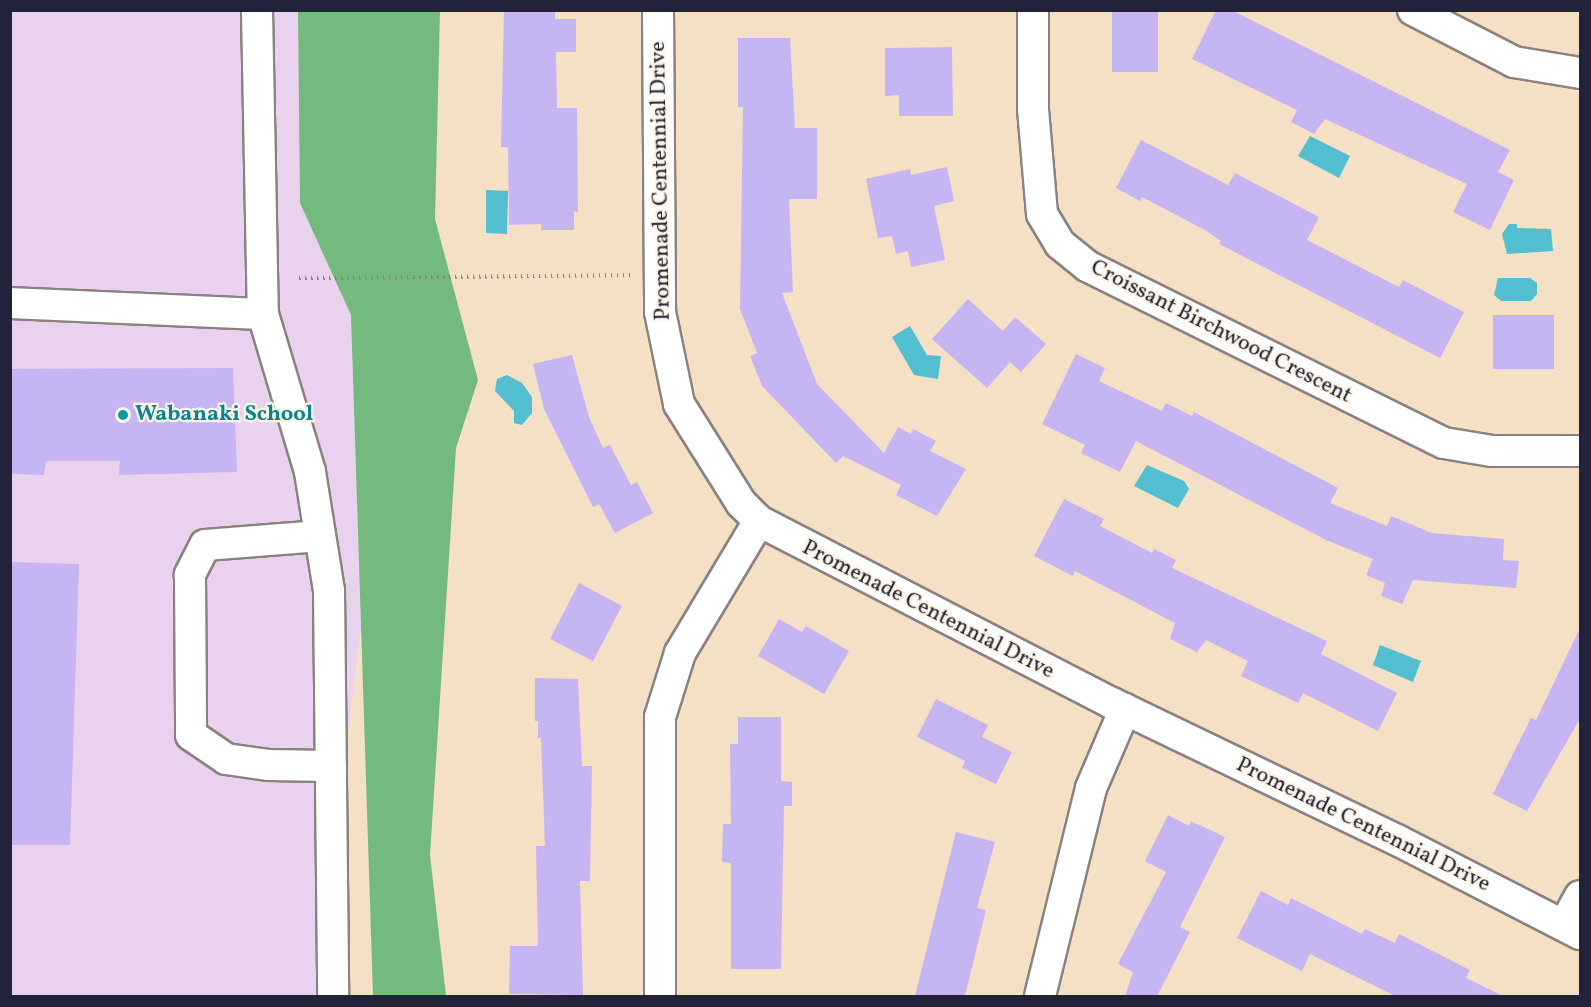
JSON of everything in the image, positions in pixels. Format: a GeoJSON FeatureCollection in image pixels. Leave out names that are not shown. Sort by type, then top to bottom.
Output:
{"type":"FeatureCollection","features":[{"type":"Feature","properties":{"kind":"street"},"geometry":{"type":"LineString","coordinates":[[257,10],[263,314],[310,472],[329,591],[333,996]]}},
{"type":"Feature","properties":{"kind":"street","name":"Promenade Centennial Drive"},"geometry":{"type":"LineString","coordinates":[[658,10],[660,312],[678,404],[741,503],[759,521],[1125,710],[1572,930]]}},
{"type":"Feature","properties":{"kind":"street","name":"Croissant Birchwood Crescent"},"geometry":{"type":"LineString","coordinates":[[1033,10],[1033,109],[1042,214],[1060,244],[1087,266],[1444,443],[1492,451],[1581,451]]}},
{"type":"Feature","properties":{"kind":"street"},"geometry":{"type":"LineString","coordinates":[[1413,10],[1514,62],[1581,73]]}},
{"type":"Feature","properties":{"kind":"street"},"geometry":{"type":"LineString","coordinates":[[10,303],[263,314]]}},
{"type":"Feature","properties":{"kind":"street"},"geometry":{"type":"LineString","coordinates":[[660,996],[660,717],[680,653],[759,521]]}},
{"type":"Feature","properties":{"kind":"street"},"geometry":{"type":"LineString","coordinates":[[320,536],[205,545],[190,575],[192,735],[226,759],[268,765],[331,766]]}},
{"type":"Feature","properties":{"kind":"street"},"geometry":{"type":"LineString","coordinates":[[1040,996],[1091,788],[1125,710]]}},
{"type":"Feature","properties":{"kind":"street"},"geometry":{"type":"LineString","coordinates":[[1572,930],[1581,896]]}},
{"type":"Feature","properties":{"kind":"path"},"geometry":{"type":"LineString","coordinates":[[299,278],[658,275]]}},
{"type":"Feature","properties":{"kind":"shaded area"},"geometry":{"type":"Polygon","coordinates":[[[10,11],[384,11],[394,364],[315,996],[11,996],[10,11]]]}},
{"type":"Feature","properties":{"kind":"green space"},"geometry":{"type":"Polygon","coordinates":[[[298,11],[440,11],[435,219],[478,380],[456,448],[430,855],[446,996],[373,996],[351,315],[300,203],[298,11]]]}},
{"type":"Feature","properties":{"kind":"water"},"geometry":{"type":"Polygon","coordinates":[[[1310,136],[1350,156],[1339,178],[1298,156],[1310,136]]]}},
{"type":"Feature","properties":{"kind":"water"},"geometry":{"type":"Polygon","coordinates":[[[486,190],[508,191],[507,234],[486,233],[486,190]]]}},
{"type":"Feature","properties":{"kind":"water"},"geometry":{"type":"Polygon","coordinates":[[[1509,224],[1517,224],[1517,228],[1551,229],[1553,251],[1507,254],[1502,234],[1509,224]]]}},
{"type":"Feature","properties":{"kind":"water"},"geometry":{"type":"Polygon","coordinates":[[[1498,278],[1530,278],[1537,283],[1537,294],[1531,301],[1501,301],[1494,295],[1498,278]]]}},
{"type":"Feature","properties":{"kind":"water"},"geometry":{"type":"Polygon","coordinates":[[[910,326],[927,355],[941,356],[938,379],[914,375],[892,337],[910,326]]]}},
{"type":"Feature","properties":{"kind":"water"},"geometry":{"type":"Polygon","coordinates":[[[507,375],[522,383],[532,397],[532,413],[522,425],[514,423],[514,411],[495,391],[497,379],[507,375]]]}},
{"type":"Feature","properties":{"kind":"water"},"geometry":{"type":"Polygon","coordinates":[[[1147,465],[1184,481],[1189,489],[1178,508],[1134,486],[1147,465]]]}},
{"type":"Feature","properties":{"kind":"water"},"geometry":{"type":"Polygon","coordinates":[[[1380,645],[1421,661],[1413,682],[1373,665],[1380,645]]]}},
{"type":"Feature","properties":{"kind":"building"},"geometry":{"type":"Polygon","coordinates":[[[504,10],[555,10],[555,19],[576,19],[576,52],[556,52],[557,108],[577,108],[578,212],[574,211],[574,230],[541,230],[541,224],[509,225],[508,147],[501,147],[504,10]]]}},
{"type":"Feature","properties":{"kind":"building"},"geometry":{"type":"Polygon","coordinates":[[[1112,10],[1158,10],[1158,72],[1112,72],[1112,10]]]}},
{"type":"Feature","properties":{"kind":"building"},"geometry":{"type":"Polygon","coordinates":[[[1216,10],[1231,10],[1510,150],[1498,172],[1514,180],[1490,230],[1453,212],[1467,184],[1325,119],[1314,134],[1291,122],[1297,110],[1192,59],[1216,10]]]}},
{"type":"Feature","properties":{"kind":"building"},"geometry":{"type":"Polygon","coordinates":[[[738,38],[790,38],[795,128],[817,128],[817,199],[789,199],[793,292],[782,293],[817,384],[884,453],[898,427],[911,434],[913,429],[936,441],[930,451],[966,469],[937,516],[896,495],[901,485],[843,456],[836,463],[762,386],[750,356],[757,353],[740,309],[743,107],[738,107],[738,38]]]}},
{"type":"Feature","properties":{"kind":"building"},"geometry":{"type":"Polygon","coordinates":[[[952,47],[953,116],[899,116],[899,95],[885,96],[885,48],[952,47]]]}},
{"type":"Feature","properties":{"kind":"building"},"geometry":{"type":"Polygon","coordinates":[[[1141,140],[1228,185],[1235,173],[1319,217],[1307,240],[1399,287],[1403,280],[1464,312],[1440,358],[1219,244],[1221,241],[1205,230],[1142,197],[1140,201],[1116,188],[1141,140]]]}},
{"type":"Feature","properties":{"kind":"building"},"geometry":{"type":"Polygon","coordinates":[[[947,167],[954,201],[934,206],[945,260],[911,267],[908,251],[896,254],[892,236],[878,238],[866,179],[910,169],[911,175],[947,167]]]}},
{"type":"Feature","properties":{"kind":"building"},"geometry":{"type":"Polygon","coordinates":[[[968,299],[1003,331],[1015,317],[1046,344],[1021,372],[1010,362],[987,388],[932,339],[968,299]]]}},
{"type":"Feature","properties":{"kind":"building"},"geometry":{"type":"Polygon","coordinates":[[[1493,315],[1554,315],[1554,369],[1493,369],[1493,315]]]}},
{"type":"Feature","properties":{"kind":"building"},"geometry":{"type":"Polygon","coordinates":[[[1076,354],[1105,368],[1099,381],[1162,411],[1166,403],[1192,416],[1194,412],[1338,488],[1330,503],[1387,526],[1391,516],[1432,533],[1504,539],[1503,560],[1519,561],[1516,588],[1413,580],[1402,604],[1381,596],[1385,583],[1366,575],[1373,559],[1326,540],[1136,441],[1120,472],[1081,453],[1085,445],[1042,424],[1076,354]]]}},
{"type":"Feature","properties":{"kind":"building"},"geometry":{"type":"Polygon","coordinates":[[[572,355],[589,417],[603,448],[610,445],[631,485],[637,482],[653,513],[615,533],[599,504],[593,507],[544,409],[533,364],[572,355]]]}},
{"type":"Feature","properties":{"kind":"building","name":"Wabanaki School"},"geometry":{"type":"Polygon","coordinates":[[[233,368],[237,472],[119,475],[120,461],[46,461],[44,475],[10,474],[10,369],[233,368]]]}},
{"type":"Feature","properties":{"kind":"building"},"geometry":{"type":"Polygon","coordinates":[[[1064,499],[1104,519],[1100,526],[1152,553],[1154,549],[1176,560],[1172,568],[1327,641],[1321,654],[1397,693],[1378,731],[1303,693],[1298,703],[1241,676],[1248,661],[1206,640],[1197,652],[1170,639],[1175,623],[1075,571],[1073,576],[1034,556],[1064,499]]]}},
{"type":"Feature","properties":{"kind":"building"},"geometry":{"type":"Polygon","coordinates":[[[10,562],[79,564],[70,845],[10,845],[10,562]]]}},
{"type":"Feature","properties":{"kind":"building"},"geometry":{"type":"Polygon","coordinates":[[[579,583],[622,606],[593,661],[550,639],[579,583]]]}},
{"type":"Feature","properties":{"kind":"building"},"geometry":{"type":"Polygon","coordinates":[[[779,619],[802,632],[806,626],[849,651],[824,694],[758,656],[779,619]]]}},
{"type":"Feature","properties":{"kind":"building"},"geometry":{"type":"Polygon","coordinates":[[[1581,626],[1581,717],[1527,811],[1493,794],[1531,718],[1536,720],[1581,626]]]}},
{"type":"Feature","properties":{"kind":"building"},"geometry":{"type":"Polygon","coordinates":[[[535,678],[578,679],[582,766],[592,766],[590,881],[580,881],[583,995],[509,994],[510,946],[538,946],[536,846],[545,846],[541,738],[538,738],[538,721],[535,721],[535,678]]]}},
{"type":"Feature","properties":{"kind":"building"},"geometry":{"type":"Polygon","coordinates":[[[936,699],[988,725],[982,737],[1012,752],[996,784],[962,768],[965,761],[917,737],[936,699]]]}},
{"type":"Feature","properties":{"kind":"building"},"geometry":{"type":"Polygon","coordinates":[[[738,717],[781,717],[781,781],[792,782],[792,806],[784,806],[781,969],[731,969],[731,863],[722,862],[723,824],[731,824],[730,744],[738,744],[738,717]]]}},
{"type":"Feature","properties":{"kind":"building"},"geometry":{"type":"Polygon","coordinates":[[[1168,815],[1189,826],[1191,821],[1225,837],[1180,927],[1190,932],[1157,996],[1125,996],[1133,972],[1118,964],[1166,872],[1145,861],[1168,815]]]}},
{"type":"Feature","properties":{"kind":"building"},"geometry":{"type":"Polygon","coordinates":[[[956,832],[995,842],[977,908],[986,910],[965,996],[915,996],[956,832]]]}},
{"type":"Feature","properties":{"kind":"building"},"geometry":{"type":"Polygon","coordinates":[[[1261,891],[1288,905],[1291,898],[1362,934],[1365,929],[1395,943],[1399,934],[1470,970],[1466,978],[1503,996],[1395,996],[1310,954],[1302,971],[1237,938],[1261,891]]]}},
{"type":"Feature","properties":{"kind":"place","name":"Wabanaki School"},"geometry":{"type":"Point","coordinates":[123,415]}}]}
